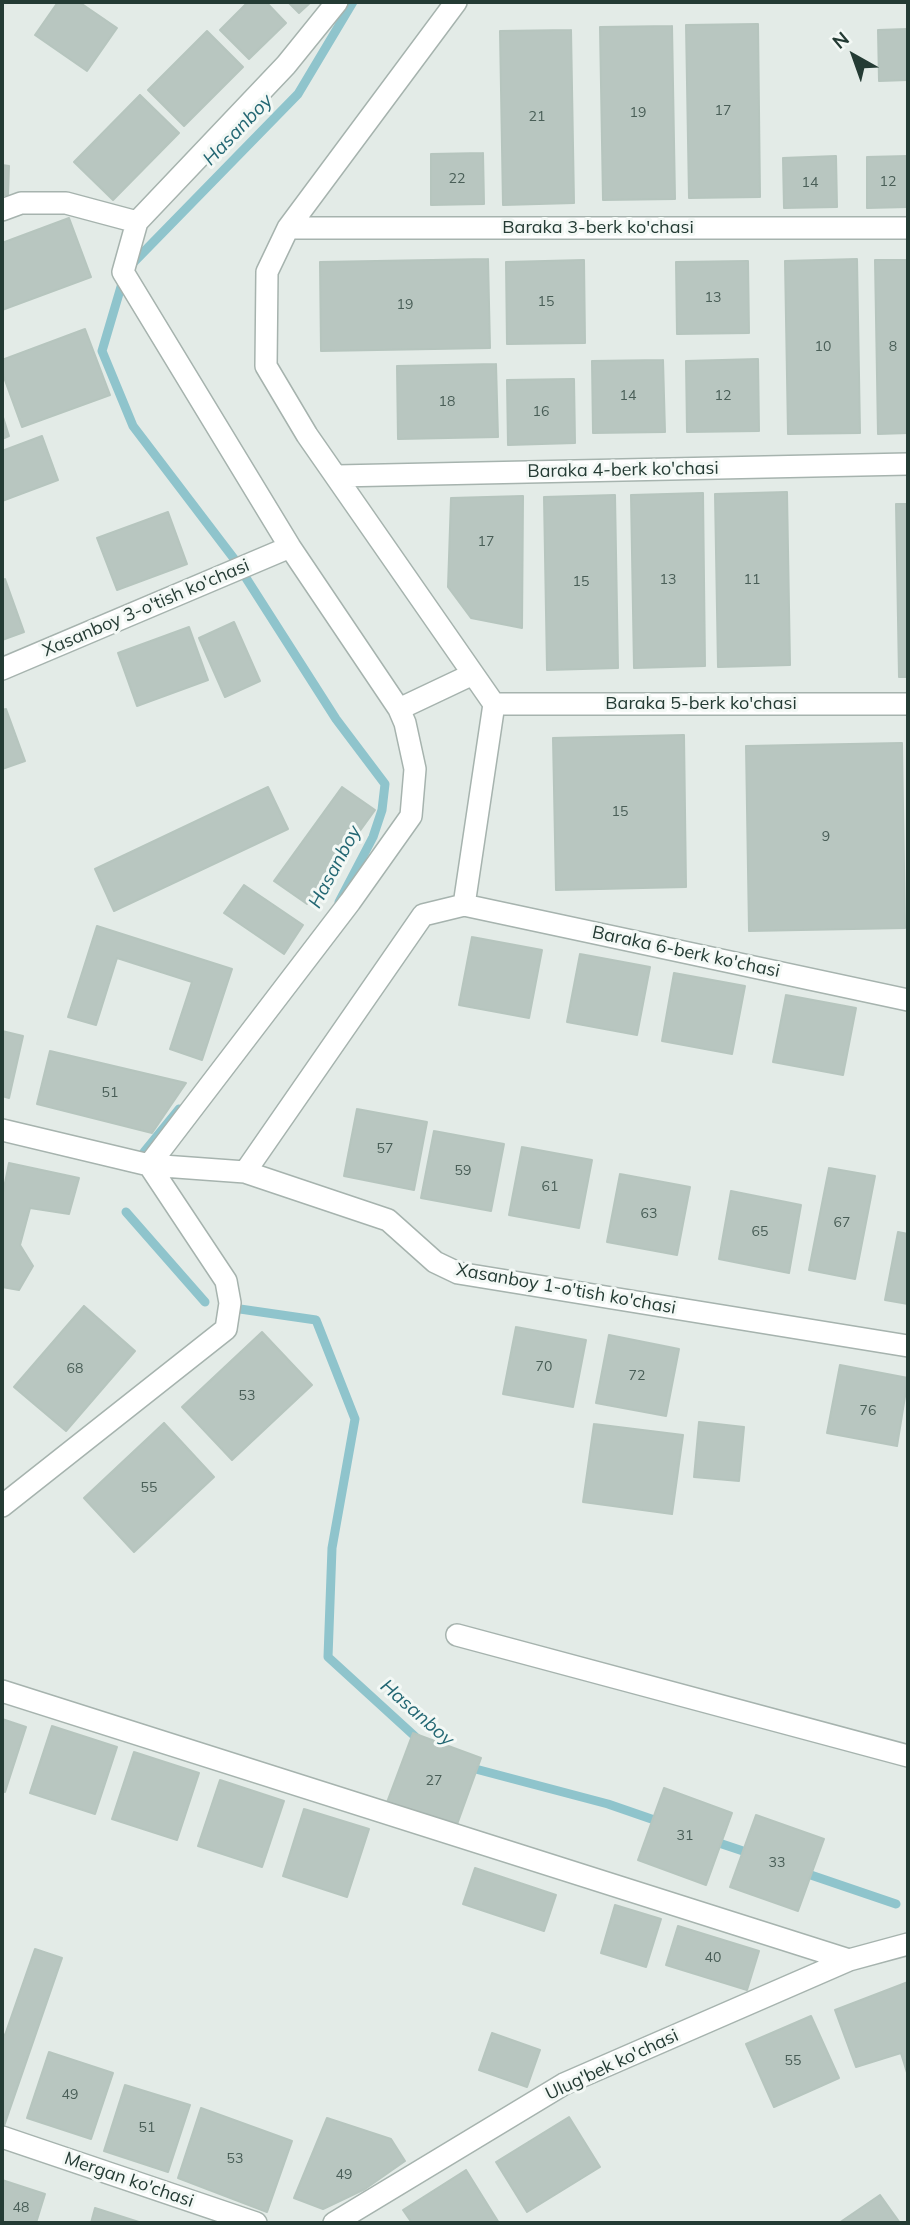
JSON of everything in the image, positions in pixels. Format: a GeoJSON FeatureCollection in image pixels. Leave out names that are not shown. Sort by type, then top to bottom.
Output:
{"type":"FeatureCollection","features":[{"type":"Feature","properties":{"kind":"street"},"geometry":{"type":"LineString","coordinates":[[149,1165],[350,902],[411,816],[415,769],[405,723],[399,709],[290,547],[123,272],[137,222],[286,65],[337,2]]}},
{"type":"Feature","properties":{"kind":"street"},"geometry":{"type":"LineString","coordinates":[[245,1172],[424,915],[464,905],[494,704],[307,435],[266,366],[267,272],[288,228],[456,2]]}},
{"type":"Feature","properties":{"kind":"street"},"geometry":{"type":"LineString","coordinates":[[2,210],[21,203],[66,203],[137,222]]}},
{"type":"Feature","properties":{"kind":"street","name":"Baraka 3-berk ko'chasi"},"geometry":{"type":"LineString","coordinates":[[288,228],[908,228]]}},
{"type":"Feature","properties":{"kind":"street","name":"Baraka 4-berk ko'chasi"},"geometry":{"type":"LineString","coordinates":[[337,476],[908,464]]}},
{"type":"Feature","properties":{"kind":"street","name":"Xasanboy 3-o'tish ko'chasi"},"geometry":{"type":"LineString","coordinates":[[2,669],[290,547]]}},
{"type":"Feature","properties":{"kind":"street"},"geometry":{"type":"LineString","coordinates":[[399,709],[473,674]]}},
{"type":"Feature","properties":{"kind":"street","name":"Baraka 5-berk ko'chasi"},"geometry":{"type":"LineString","coordinates":[[494,704],[908,704]]}},
{"type":"Feature","properties":{"kind":"street","name":"Baraka 6-berk ko'chasi"},"geometry":{"type":"LineString","coordinates":[[464,905],[908,1000]]}},
{"type":"Feature","properties":{"kind":"street"},"geometry":{"type":"LineString","coordinates":[[2,1130],[149,1165],[226,1281],[230,1303],[226,1329],[2,1506]]}},
{"type":"Feature","properties":{"kind":"street","name":"Xasanboy 1-o'tish ko'chasi"},"geometry":{"type":"LineString","coordinates":[[149,1165],[245,1172],[388,1220],[435,1262],[458,1273],[908,1346]]}},
{"type":"Feature","properties":{"kind":"street"},"geometry":{"type":"LineString","coordinates":[[457,1635],[908,1756]]}},
{"type":"Feature","properties":{"kind":"street"},"geometry":{"type":"LineString","coordinates":[[2,1690],[849,1960]]}},
{"type":"Feature","properties":{"kind":"street","name":"Ulug'bek ko'chasi"},"geometry":{"type":"LineString","coordinates":[[334,2223],[564,2084],[849,1960],[908,1944]]}},
{"type":"Feature","properties":{"kind":"street","name":"Mergan ko'chasi"},"geometry":{"type":"LineString","coordinates":[[2,2137],[256,2223]]}},
{"type":"Feature","properties":{"kind":"building"},"geometry":{"type":"Polygon","coordinates":[[[58,2],[79,2],[117,28],[87,71],[35,35],[58,2]]]}},
{"type":"Feature","properties":{"kind":"building"},"geometry":{"type":"Polygon","coordinates":[[[248,2],[266,2],[286,23],[249,59],[220,30],[248,2]]]}},
{"type":"Feature","properties":{"kind":"building"},"geometry":{"type":"Polygon","coordinates":[[[288,2],[311,2],[299,13],[288,2]]]}},
{"type":"Feature","properties":{"kind":"building"},"geometry":{"type":"Polygon","coordinates":[[[758,24],[760,197],[689,198],[686,25],[758,24]]]}},
{"type":"Feature","properties":{"kind":"building"},"geometry":{"type":"Polygon","coordinates":[[[672,26],[675,199],[603,200],[600,27],[672,26]]]}},
{"type":"Feature","properties":{"kind":"building"},"geometry":{"type":"Polygon","coordinates":[[[908,29],[908,80],[879,81],[878,30],[908,29]]]}},
{"type":"Feature","properties":{"kind":"building"},"geometry":{"type":"Polygon","coordinates":[[[571,30],[574,203],[503,205],[500,31],[571,30]]]}},
{"type":"Feature","properties":{"kind":"building"},"geometry":{"type":"Polygon","coordinates":[[[207,31],[243,67],[184,126],[148,90],[207,31]]]}},
{"type":"Feature","properties":{"kind":"building"},"geometry":{"type":"Polygon","coordinates":[[[140,95],[179,133],[113,200],[74,162],[140,95]]]}},
{"type":"Feature","properties":{"kind":"building"},"geometry":{"type":"Polygon","coordinates":[[[483,153],[484,204],[431,205],[431,154],[483,153]]]}},
{"type":"Feature","properties":{"kind":"building"},"geometry":{"type":"Polygon","coordinates":[[[836,156],[837,207],[784,208],[783,158],[836,156]]]}},
{"type":"Feature","properties":{"kind":"building"},"geometry":{"type":"Polygon","coordinates":[[[908,156],[908,207],[867,208],[867,157],[908,156]]]}},
{"type":"Feature","properties":{"kind":"building"},"geometry":{"type":"Polygon","coordinates":[[[2,165],[9,166],[8,195],[2,195],[2,165]]]}},
{"type":"Feature","properties":{"kind":"building"},"geometry":{"type":"Polygon","coordinates":[[[69,218],[91,277],[2,310],[2,243],[69,218]]]}},
{"type":"Feature","properties":{"kind":"building"},"geometry":{"type":"Polygon","coordinates":[[[488,259],[490,348],[321,351],[320,262],[488,259]]]}},
{"type":"Feature","properties":{"kind":"building"},"geometry":{"type":"Polygon","coordinates":[[[857,259],[860,433],[788,434],[785,261],[857,259]]]}},
{"type":"Feature","properties":{"kind":"building"},"geometry":{"type":"Polygon","coordinates":[[[584,260],[585,343],[507,344],[506,262],[584,260]]]}},
{"type":"Feature","properties":{"kind":"building"},"geometry":{"type":"Polygon","coordinates":[[[875,260],[908,260],[908,433],[878,434],[875,260]]]}},
{"type":"Feature","properties":{"kind":"building"},"geometry":{"type":"Polygon","coordinates":[[[748,261],[749,333],[677,334],[676,262],[748,261]]]}},
{"type":"Feature","properties":{"kind":"building"},"geometry":{"type":"Polygon","coordinates":[[[85,329],[110,395],[22,427],[2,372],[2,360],[85,329]]]}},
{"type":"Feature","properties":{"kind":"building"},"geometry":{"type":"Polygon","coordinates":[[[758,359],[759,431],[687,432],[686,361],[758,359]]]}},
{"type":"Feature","properties":{"kind":"building"},"geometry":{"type":"Polygon","coordinates":[[[663,360],[665,432],[593,433],[592,361],[663,360]]]}},
{"type":"Feature","properties":{"kind":"building"},"geometry":{"type":"Polygon","coordinates":[[[496,364],[498,437],[398,439],[397,366],[496,364]]]}},
{"type":"Feature","properties":{"kind":"building"},"geometry":{"type":"Polygon","coordinates":[[[574,379],[575,443],[508,445],[507,380],[574,379]]]}},
{"type":"Feature","properties":{"kind":"building"},"geometry":{"type":"Polygon","coordinates":[[[2,414],[9,436],[2,439],[2,414]]]}},
{"type":"Feature","properties":{"kind":"building"},"geometry":{"type":"Polygon","coordinates":[[[42,436],[58,480],[2,501],[2,451],[42,436]]]}},
{"type":"Feature","properties":{"kind":"building"},"geometry":{"type":"Polygon","coordinates":[[[787,492],[790,665],[718,667],[715,494],[787,492]]]}},
{"type":"Feature","properties":{"kind":"building"},"geometry":{"type":"Polygon","coordinates":[[[703,493],[705,666],[634,668],[631,495],[703,493]]]}},
{"type":"Feature","properties":{"kind":"building"},"geometry":{"type":"Polygon","coordinates":[[[615,495],[618,668],[547,670],[544,497],[615,495]]]}},
{"type":"Feature","properties":{"kind":"building"},"geometry":{"type":"Polygon","coordinates":[[[523,496],[522,628],[471,618],[448,587],[451,498],[523,496]]]}},
{"type":"Feature","properties":{"kind":"building"},"geometry":{"type":"Polygon","coordinates":[[[896,504],[908,504],[908,677],[899,677],[896,504]]]}},
{"type":"Feature","properties":{"kind":"building"},"geometry":{"type":"Polygon","coordinates":[[[168,512],[187,564],[117,590],[97,538],[168,512]]]}},
{"type":"Feature","properties":{"kind":"building"},"geometry":{"type":"Polygon","coordinates":[[[5,579],[24,632],[2,640],[2,581],[5,579]]]}},
{"type":"Feature","properties":{"kind":"building"},"geometry":{"type":"Polygon","coordinates":[[[234,622],[260,681],[225,697],[199,638],[234,622]]]}},
{"type":"Feature","properties":{"kind":"building"},"geometry":{"type":"Polygon","coordinates":[[[189,627],[208,680],[137,706],[118,653],[189,627]]]}},
{"type":"Feature","properties":{"kind":"building"},"geometry":{"type":"Polygon","coordinates":[[[6,709],[25,761],[2,769],[2,710],[6,709]]]}},
{"type":"Feature","properties":{"kind":"building"},"geometry":{"type":"Polygon","coordinates":[[[684,735],[686,887],[556,890],[553,738],[684,735]]]}},
{"type":"Feature","properties":{"kind":"building"},"geometry":{"type":"Polygon","coordinates":[[[902,743],[905,928],[749,931],[746,746],[902,743]]]}},
{"type":"Feature","properties":{"kind":"building"},"geometry":{"type":"Polygon","coordinates":[[[268,787],[288,829],[114,911],[95,869],[268,787]]]}},
{"type":"Feature","properties":{"kind":"building"},"geometry":{"type":"Polygon","coordinates":[[[342,787],[375,810],[307,904],[274,881],[342,787]]]}},
{"type":"Feature","properties":{"kind":"building"},"geometry":{"type":"Polygon","coordinates":[[[244,885],[303,925],[284,954],[224,913],[244,885]]]}},
{"type":"Feature","properties":{"kind":"building"},"geometry":{"type":"Polygon","coordinates":[[[97,926],[232,969],[202,1060],[170,1049],[192,982],[117,958],[96,1025],[68,1017],[97,926]]]}},
{"type":"Feature","properties":{"kind":"building"},"geometry":{"type":"Polygon","coordinates":[[[472,937],[542,950],[529,1018],[459,1005],[472,937]]]}},
{"type":"Feature","properties":{"kind":"building"},"geometry":{"type":"Polygon","coordinates":[[[580,954],[650,967],[637,1035],[567,1022],[580,954]]]}},
{"type":"Feature","properties":{"kind":"building"},"geometry":{"type":"Polygon","coordinates":[[[674,973],[745,986],[732,1054],[662,1041],[674,973]]]}},
{"type":"Feature","properties":{"kind":"building"},"geometry":{"type":"Polygon","coordinates":[[[786,995],[856,1008],[843,1075],[773,1062],[786,995]]]}},
{"type":"Feature","properties":{"kind":"building"},"geometry":{"type":"Polygon","coordinates":[[[2,1031],[23,1036],[9,1098],[2,1096],[2,1031]]]}},
{"type":"Feature","properties":{"kind":"building"},"geometry":{"type":"Polygon","coordinates":[[[50,1051],[186,1083],[152,1133],[37,1104],[50,1051]]]}},
{"type":"Feature","properties":{"kind":"building"},"geometry":{"type":"Polygon","coordinates":[[[357,1109],[427,1122],[414,1190],[344,1176],[357,1109]]]}},
{"type":"Feature","properties":{"kind":"building"},"geometry":{"type":"Polygon","coordinates":[[[434,1131],[504,1144],[491,1211],[421,1198],[434,1131]]]}},
{"type":"Feature","properties":{"kind":"building"},"geometry":{"type":"Polygon","coordinates":[[[522,1147],[592,1160],[579,1228],[509,1215],[522,1147]]]}},
{"type":"Feature","properties":{"kind":"building"},"geometry":{"type":"Polygon","coordinates":[[[9,1163],[79,1178],[69,1214],[30,1208],[20,1245],[33,1266],[19,1290],[2,1287],[2,1198],[9,1163]]]}},
{"type":"Feature","properties":{"kind":"building"},"geometry":{"type":"Polygon","coordinates":[[[829,1168],[875,1176],[855,1279],[809,1270],[829,1168]]]}},
{"type":"Feature","properties":{"kind":"building"},"geometry":{"type":"Polygon","coordinates":[[[620,1174],[690,1187],[677,1255],[607,1242],[620,1174]]]}},
{"type":"Feature","properties":{"kind":"building"},"geometry":{"type":"Polygon","coordinates":[[[731,1191],[801,1205],[789,1273],[719,1259],[731,1191]]]}},
{"type":"Feature","properties":{"kind":"building"},"geometry":{"type":"Polygon","coordinates":[[[898,1232],[908,1234],[908,1304],[885,1300],[898,1232]]]}},
{"type":"Feature","properties":{"kind":"building"},"geometry":{"type":"Polygon","coordinates":[[[84,1306],[135,1351],[66,1431],[14,1387],[84,1306]]]}},
{"type":"Feature","properties":{"kind":"building"},"geometry":{"type":"Polygon","coordinates":[[[516,1327],[586,1340],[573,1407],[503,1394],[516,1327]]]}},
{"type":"Feature","properties":{"kind":"building"},"geometry":{"type":"Polygon","coordinates":[[[262,1332],[312,1385],[232,1460],[182,1407],[262,1332]]]}},
{"type":"Feature","properties":{"kind":"building"},"geometry":{"type":"Polygon","coordinates":[[[609,1335],[679,1349],[666,1416],[596,1403],[609,1335]]]}},
{"type":"Feature","properties":{"kind":"building"},"geometry":{"type":"Polygon","coordinates":[[[840,1365],[908,1378],[897,1446],[827,1433],[840,1365]]]}},
{"type":"Feature","properties":{"kind":"building"},"geometry":{"type":"Polygon","coordinates":[[[699,1422],[744,1427],[739,1481],[694,1477],[699,1422]]]}},
{"type":"Feature","properties":{"kind":"building"},"geometry":{"type":"Polygon","coordinates":[[[164,1423],[214,1477],[134,1552],[84,1498],[164,1423]]]}},
{"type":"Feature","properties":{"kind":"building"},"geometry":{"type":"Polygon","coordinates":[[[594,1424],[683,1435],[672,1514],[583,1502],[594,1424]]]}},
{"type":"Feature","properties":{"kind":"building"},"geometry":{"type":"Polygon","coordinates":[[[2,1719],[26,1727],[5,1792],[2,1791],[2,1719]]]}},
{"type":"Feature","properties":{"kind":"building"},"geometry":{"type":"Polygon","coordinates":[[[52,1726],[117,1747],[95,1814],[30,1793],[52,1726]]]}},
{"type":"Feature","properties":{"kind":"building"},"geometry":{"type":"Polygon","coordinates":[[[413,1733],[481,1758],[455,1830],[386,1805],[413,1733]]]}},
{"type":"Feature","properties":{"kind":"building"},"geometry":{"type":"Polygon","coordinates":[[[134,1752],[199,1773],[177,1840],[112,1819],[134,1752]]]}},
{"type":"Feature","properties":{"kind":"building"},"geometry":{"type":"Polygon","coordinates":[[[220,1780],[284,1801],[262,1867],[198,1846],[220,1780]]]}},
{"type":"Feature","properties":{"kind":"building"},"geometry":{"type":"Polygon","coordinates":[[[664,1788],[732,1813],[706,1885],[638,1860],[664,1788]]]}},
{"type":"Feature","properties":{"kind":"building"},"geometry":{"type":"Polygon","coordinates":[[[304,1809],[369,1829],[347,1897],[283,1876],[304,1809]]]}},
{"type":"Feature","properties":{"kind":"building"},"geometry":{"type":"Polygon","coordinates":[[[756,1815],[824,1839],[798,1911],[730,1887],[756,1815]]]}},
{"type":"Feature","properties":{"kind":"building"},"geometry":{"type":"Polygon","coordinates":[[[475,1868],[556,1895],[544,1931],[463,1904],[475,1868]]]}},
{"type":"Feature","properties":{"kind":"building"},"geometry":{"type":"Polygon","coordinates":[[[615,1905],[661,1919],[646,1967],[601,1953],[615,1905]]]}},
{"type":"Feature","properties":{"kind":"building"},"geometry":{"type":"Polygon","coordinates":[[[678,1926],[759,1951],[747,1990],[666,1965],[678,1926]]]}},
{"type":"Feature","properties":{"kind":"building"},"geometry":{"type":"Polygon","coordinates":[[[35,1949],[62,1958],[3,2129],[2,2034],[5,2035],[35,1949]]]}},
{"type":"Feature","properties":{"kind":"building"},"geometry":{"type":"Polygon","coordinates":[[[908,1982],[908,2076],[901,2053],[856,2067],[835,2010],[908,1982]]]}},
{"type":"Feature","properties":{"kind":"building"},"geometry":{"type":"Polygon","coordinates":[[[811,2016],[839,2078],[774,2107],[746,2044],[811,2016]]]}},
{"type":"Feature","properties":{"kind":"building"},"geometry":{"type":"Polygon","coordinates":[[[492,2033],[540,2050],[527,2087],[479,2070],[492,2033]]]}},
{"type":"Feature","properties":{"kind":"building"},"geometry":{"type":"Polygon","coordinates":[[[49,2052],[113,2073],[91,2139],[27,2118],[49,2052]]]}},
{"type":"Feature","properties":{"kind":"building"},"geometry":{"type":"Polygon","coordinates":[[[125,2085],[190,2105],[168,2172],[104,2151],[125,2085]]]}},
{"type":"Feature","properties":{"kind":"building"},"geometry":{"type":"Polygon","coordinates":[[[201,2108],[292,2141],[267,2212],[178,2178],[201,2108]]]}},
{"type":"Feature","properties":{"kind":"building"},"geometry":{"type":"Polygon","coordinates":[[[569,2117],[600,2167],[527,2212],[496,2162],[569,2117]]]}},
{"type":"Feature","properties":{"kind":"building"},"geometry":{"type":"Polygon","coordinates":[[[327,2118],[391,2139],[405,2161],[365,2189],[323,2209],[294,2198],[327,2118]]]}},
{"type":"Feature","properties":{"kind":"building"},"geometry":{"type":"Polygon","coordinates":[[[466,2170],[499,2223],[412,2223],[403,2210],[466,2170]]]}},
{"type":"Feature","properties":{"kind":"building"},"geometry":{"type":"Polygon","coordinates":[[[2,2180],[45,2194],[36,2223],[2,2223],[2,2180]]]}},
{"type":"Feature","properties":{"kind":"building"},"geometry":{"type":"Polygon","coordinates":[[[880,2195],[900,2223],[839,2223],[880,2195]]]}},
{"type":"Feature","properties":{"kind":"building"},"geometry":{"type":"Polygon","coordinates":[[[95,2208],[142,2223],[91,2223],[95,2208]]]}},
{"type":"Feature","properties":{"kind":"waterway","name":"Hasanboy"},"geometry":{"type":"LineString","coordinates":[[130,266],[298,94],[353,2]]}},
{"type":"Feature","properties":{"kind":"waterway","name":"Hasanboy"},"geometry":{"type":"LineString","coordinates":[[123,280],[102,351],[133,426],[235,560]]}},
{"type":"Feature","properties":{"kind":"waterway","name":"Hasanboy"},"geometry":{"type":"LineString","coordinates":[[246,578],[336,719],[385,784],[382,810],[373,837],[339,902]]}},
{"type":"Feature","properties":{"kind":"waterway","name":"Hasanboy"},"geometry":{"type":"LineString","coordinates":[[144,1152],[179,1109]]}},
{"type":"Feature","properties":{"kind":"waterway","name":"Hasanboy"},"geometry":{"type":"LineString","coordinates":[[126,1212],[205,1302]]}},
{"type":"Feature","properties":{"kind":"waterway","name":"Hasanboy"},"geometry":{"type":"LineString","coordinates":[[240,1309],[316,1320],[355,1419],[332,1548],[328,1657],[420,1741]]}},
{"type":"Feature","properties":{"kind":"waterway","name":"Hasanboy"},"geometry":{"type":"LineString","coordinates":[[468,1767],[608,1804],[663,1823]]}},
{"type":"Feature","properties":{"kind":"waterway","name":"Hasanboy"},"geometry":{"type":"LineString","coordinates":[[713,1841],[752,1854]]}},
{"type":"Feature","properties":{"kind":"waterway","name":"Hasanboy"},"geometry":{"type":"LineString","coordinates":[[802,1872],[896,1904]]}}]}
